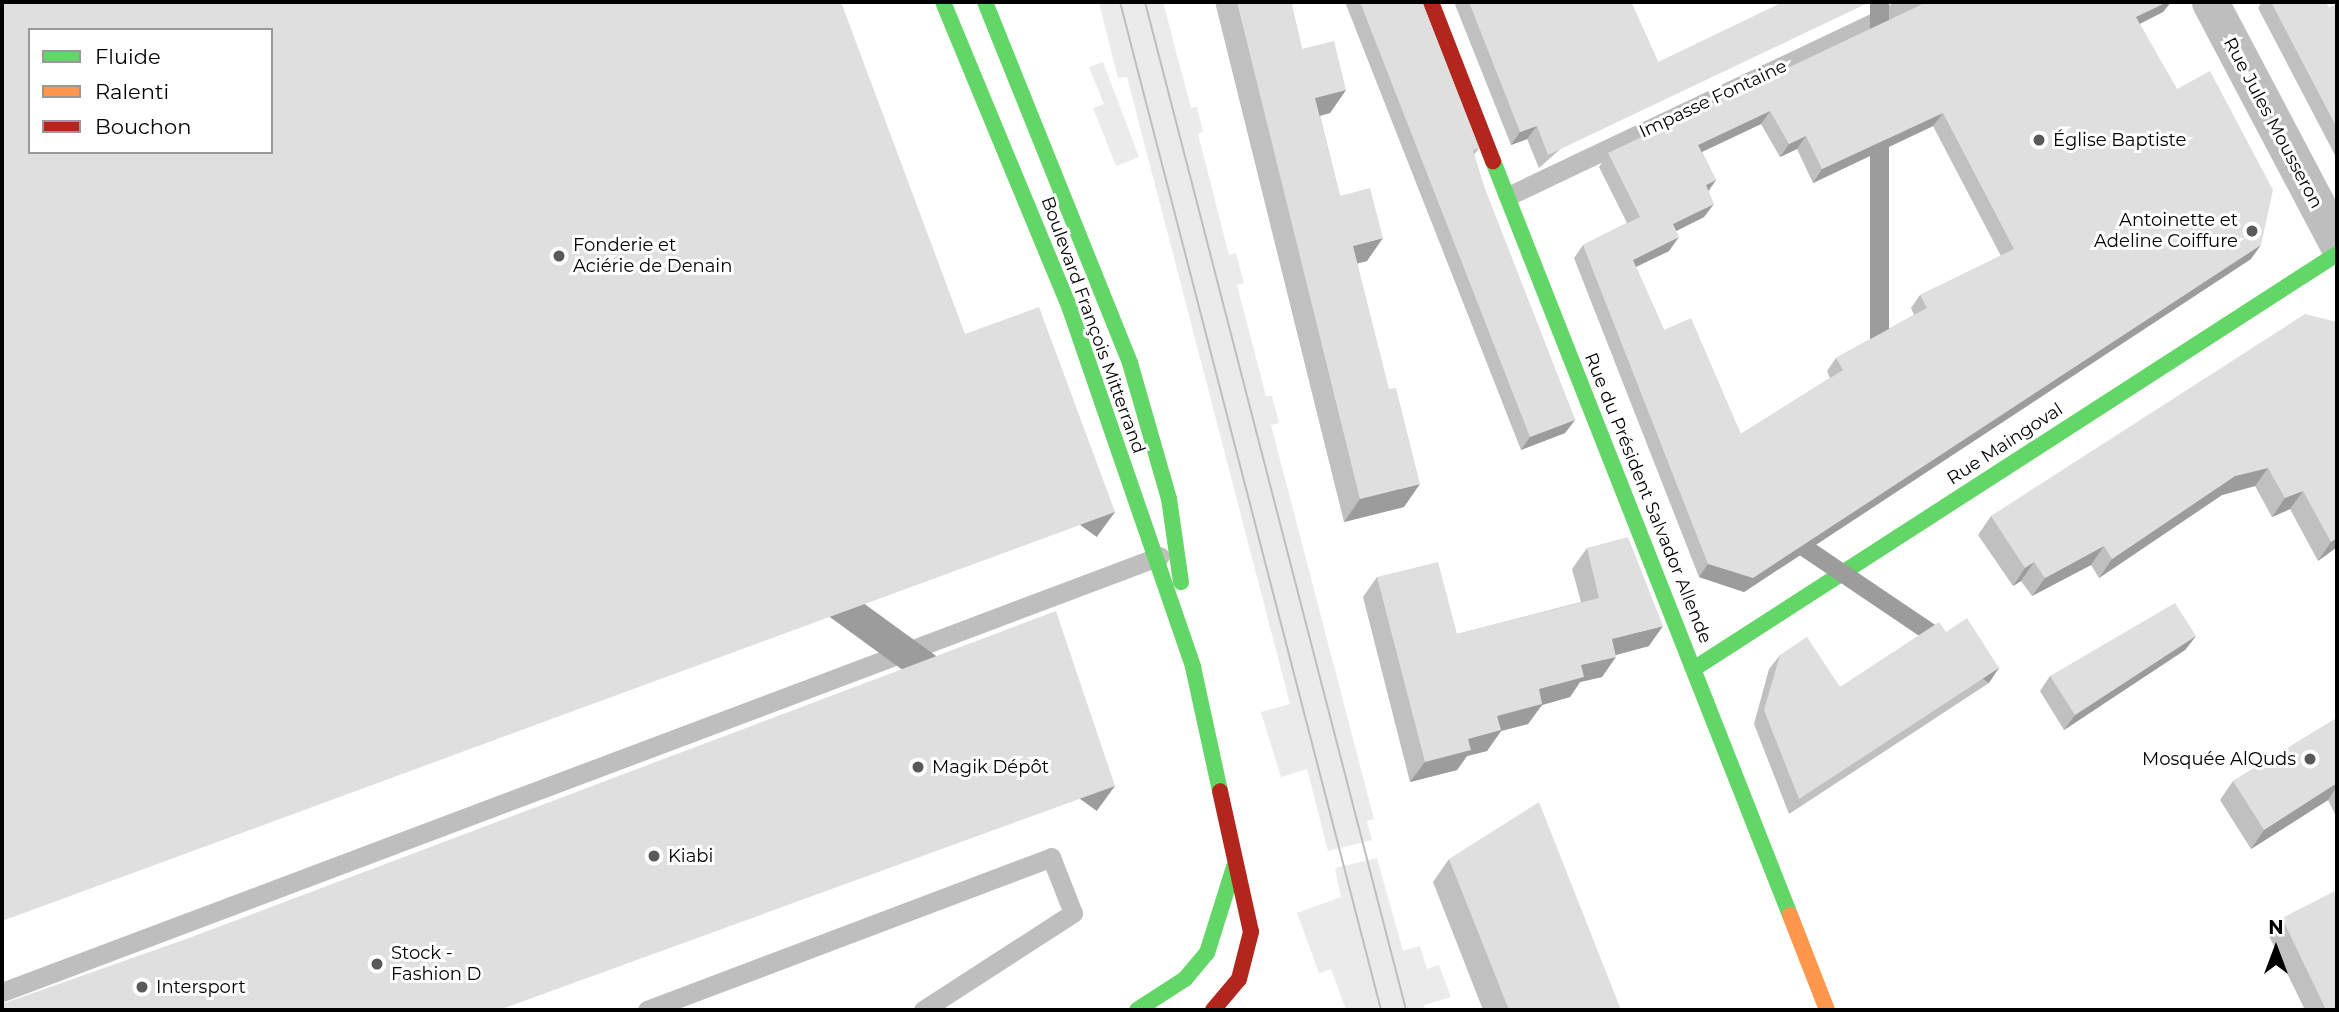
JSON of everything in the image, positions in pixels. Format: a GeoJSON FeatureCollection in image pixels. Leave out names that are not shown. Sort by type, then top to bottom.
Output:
{"type":"FeatureCollection","features":[{"type":"Feature","properties":{"kind":"main road","name":"Boulevard François Mitterrand"},"geometry":{"type":"LineString","coordinates":[[943,2],[1058,277],[1193,667]]}},
{"type":"Feature","properties":{"kind":"main road","name":"Boulevard François Mitterrand"},"geometry":{"type":"LineString","coordinates":[[985,2],[1130,363],[1158,452],[1177,549],[1193,667],[1236,858],[1249,949],[1239,979],[1213,1010]]}},
{"type":"Feature","properties":{"kind":"main road","name":"Rue du Président Salvador Allende"},"geometry":{"type":"LineString","coordinates":[[1431,2],[1828,1010]]}},
{"type":"Feature","properties":{"kind":"main road","name":"Rue Maingoval"},"geometry":{"type":"LineString","coordinates":[[1695,668],[2337,254]]}},
{"type":"Feature","properties":{"kind":"main road","name":"Boulevard François Mitterrand"},"geometry":{"type":"LineString","coordinates":[[1137,1010],[1185,979],[1207,953],[1236,858]]}},
{"type":"Feature","properties":{"kind":"street","name":"Rue Jules Mousseron"},"geometry":{"type":"LineString","coordinates":[[2210,2],[2337,243]]}},
{"type":"Feature","properties":{"kind":"lane","name":"Impasse Fontaine"},"geometry":{"type":"LineString","coordinates":[[1508,196],[1917,2]]}},
{"type":"Feature","properties":{"kind":"lane"},"geometry":{"type":"LineString","coordinates":[[2,992],[1177,549]]}},
{"type":"Feature","properties":{"kind":"lane"},"geometry":{"type":"LineString","coordinates":[[647,1010],[1051,857],[1073,913],[923,1010]]}},
{"type":"Feature","properties":{"kind":"shaded area"},"geometry":{"type":"Polygon","coordinates":[[[1099,2],[1163,2],[1191,108],[1197,107],[1203,132],[1198,134],[1229,255],[1236,253],[1244,283],[1237,285],[1266,396],[1272,396],[1279,423],[1271,425],[1374,819],[1367,821],[1372,840],[1328,851],[1307,769],[1281,777],[1261,712],[1290,704],[1127,77],[1118,78],[1099,2]]]}},
{"type":"Feature","properties":{"kind":"shaded area"},"geometry":{"type":"Polygon","coordinates":[[[1103,62],[1139,157],[1116,166],[1093,108],[1104,104],[1089,67],[1103,62]]]}},
{"type":"Feature","properties":{"kind":"shaded area"},"geometry":{"type":"Polygon","coordinates":[[[1377,858],[1403,951],[1420,946],[1427,969],[1439,965],[1451,997],[1424,1005],[1425,1010],[1346,1010],[1331,969],[1319,973],[1297,913],[1341,897],[1335,868],[1377,858]]]}},
{"type":"Feature","properties":{"kind":"building"},"geometry":{"type":"Polygon","coordinates":[[[2,2],[841,2],[965,334],[1039,307],[1115,512],[2,921],[2,2]]]}},
{"type":"Feature","properties":{"kind":"building"},"geometry":{"type":"Polygon","coordinates":[[[1237,2],[1291,2],[1302,49],[1334,41],[1346,90],[1315,98],[1340,196],[1370,188],[1383,238],[1353,246],[1389,389],[1396,388],[1420,484],[1360,499],[1237,2]]]}},
{"type":"Feature","properties":{"kind":"building"},"geometry":{"type":"Polygon","coordinates":[[[1360,2],[1422,2],[1479,148],[1473,150],[1484,187],[1575,420],[1530,437],[1360,2]]]}},
{"type":"Feature","properties":{"kind":"building"},"geometry":{"type":"Polygon","coordinates":[[[1469,2],[1631,2],[1658,62],[1783,2],[1870,2],[1548,155],[1537,126],[1520,132],[1469,2]]]}},
{"type":"Feature","properties":{"kind":"building"},"geometry":{"type":"Polygon","coordinates":[[[1927,2],[2167,2],[2136,17],[2177,89],[2210,71],[2273,190],[2261,245],[1753,578],[1708,564],[1583,245],[1640,217],[1608,153],[1927,2]],[[1770,111],[1698,145],[1716,180],[1706,185],[1714,204],[1673,224],[1679,237],[1633,260],[1664,330],[1691,318],[1741,434],[1843,370],[1836,358],[1927,308],[1920,295],[2014,249],[1943,113],[1822,169],[1806,136],[1789,144],[1770,111]]]}},
{"type":"Feature","properties":{"kind":"building"},"geometry":{"type":"Polygon","coordinates":[[[2271,2],[2325,2],[2329,8],[2337,4],[2337,128],[2271,2]]]}},
{"type":"Feature","properties":{"kind":"building"},"geometry":{"type":"Polygon","coordinates":[[[2305,314],[2337,322],[2337,538],[2331,542],[2303,491],[2285,498],[2268,468],[2235,476],[2112,559],[2104,546],[2045,578],[2034,562],[2025,568],[1991,516],[2305,314]]]}},
{"type":"Feature","properties":{"kind":"building"},"geometry":{"type":"Polygon","coordinates":[[[1628,537],[1663,626],[1612,639],[1616,657],[1581,665],[1584,677],[1539,689],[1542,704],[1497,716],[1501,730],[1468,739],[1471,750],[1425,762],[1377,577],[1438,562],[1457,634],[1599,598],[1587,548],[1628,537]]]}},
{"type":"Feature","properties":{"kind":"building"},"geometry":{"type":"Polygon","coordinates":[[[2175,603],[2196,636],[2075,715],[2050,676],[2175,603]]]}},
{"type":"Feature","properties":{"kind":"building"},"geometry":{"type":"Polygon","coordinates":[[[1056,611],[1115,786],[499,1010],[2,1010],[2,1004],[189,938],[1056,611]]]}},
{"type":"Feature","properties":{"kind":"building"},"geometry":{"type":"Polygon","coordinates":[[[1967,618],[1999,668],[1799,799],[1764,710],[1780,655],[1807,637],[1840,687],[1939,622],[1946,632],[1967,618]]]}},
{"type":"Feature","properties":{"kind":"building","name":"Mosquée AlQuds"},"geometry":{"type":"Polygon","coordinates":[[[2337,718],[2337,783],[2264,830],[2233,781],[2337,718]]]}},
{"type":"Feature","properties":{"kind":"building"},"geometry":{"type":"Polygon","coordinates":[[[1539,802],[1621,1010],[1509,1010],[1449,859],[1539,802]]]}},
{"type":"Feature","properties":{"kind":"building"},"geometry":{"type":"Polygon","coordinates":[[[2337,890],[2337,1010],[2326,1010],[2282,918],[2337,890]]]}},
{"type":"Feature","properties":{"kind":"tram line"},"geometry":{"type":"LineString","coordinates":[[1120,2],[1381,1010]]}},
{"type":"Feature","properties":{"kind":"tram line"},"geometry":{"type":"LineString","coordinates":[[1145,2],[1406,1010]]}},
{"type":"Feature","properties":{"kind":"traffic: fast"},"geometry":{"type":"LineString","coordinates":[[943,2],[1070,309],[1193,667],[1220,791]]}},
{"type":"Feature","properties":{"kind":"traffic: fast"},"geometry":{"type":"LineString","coordinates":[[985,2],[1130,363],[1169,499],[1181,582]]}},
{"type":"Feature","properties":{"kind":"traffic: fast"},"geometry":{"type":"LineString","coordinates":[[1493,161],[1790,915]]}},
{"type":"Feature","properties":{"kind":"traffic: fast"},"geometry":{"type":"LineString","coordinates":[[1695,668],[2337,254]]}},
{"type":"Feature","properties":{"kind":"traffic: fast"},"geometry":{"type":"LineString","coordinates":[[1137,1010],[1185,979],[1207,953],[1234,867]]}},
{"type":"Feature","properties":{"kind":"traffic: slow"},"geometry":{"type":"LineString","coordinates":[[1790,915],[1827,1010]]}},
{"type":"Feature","properties":{"kind":"traffic: jam"},"geometry":{"type":"LineString","coordinates":[[1431,2],[1493,161]]}},
{"type":"Feature","properties":{"kind":"traffic: jam"},"geometry":{"type":"LineString","coordinates":[[1213,1010],[1239,979],[1251,932],[1220,791]]}},
{"type":"Feature","properties":{"kind":"place","name":"Église Baptiste"},"geometry":{"type":"Point","coordinates":[2039,140]}},
{"type":"Feature","properties":{"kind":"place","name":"Antoinette et Adeline Coiffure"},"geometry":{"type":"Point","coordinates":[2252,231]}},
{"type":"Feature","properties":{"kind":"place","name":"Fonderie et Aciérie de Denain"},"geometry":{"type":"Point","coordinates":[559,256]}},
{"type":"Feature","properties":{"kind":"place","name":"Mosquée AlQuds"},"geometry":{"type":"Point","coordinates":[2310,759]}},
{"type":"Feature","properties":{"kind":"place","name":"Magik Dépôt"},"geometry":{"type":"Point","coordinates":[918,767]}},
{"type":"Feature","properties":{"kind":"place","name":"Kiabi"},"geometry":{"type":"Point","coordinates":[654,856]}},
{"type":"Feature","properties":{"kind":"place","name":"Stock - Fashion D"},"geometry":{"type":"Point","coordinates":[377,964]}},
{"type":"Feature","properties":{"kind":"place","name":"Intersport"},"geometry":{"type":"Point","coordinates":[142,987]}}]}
